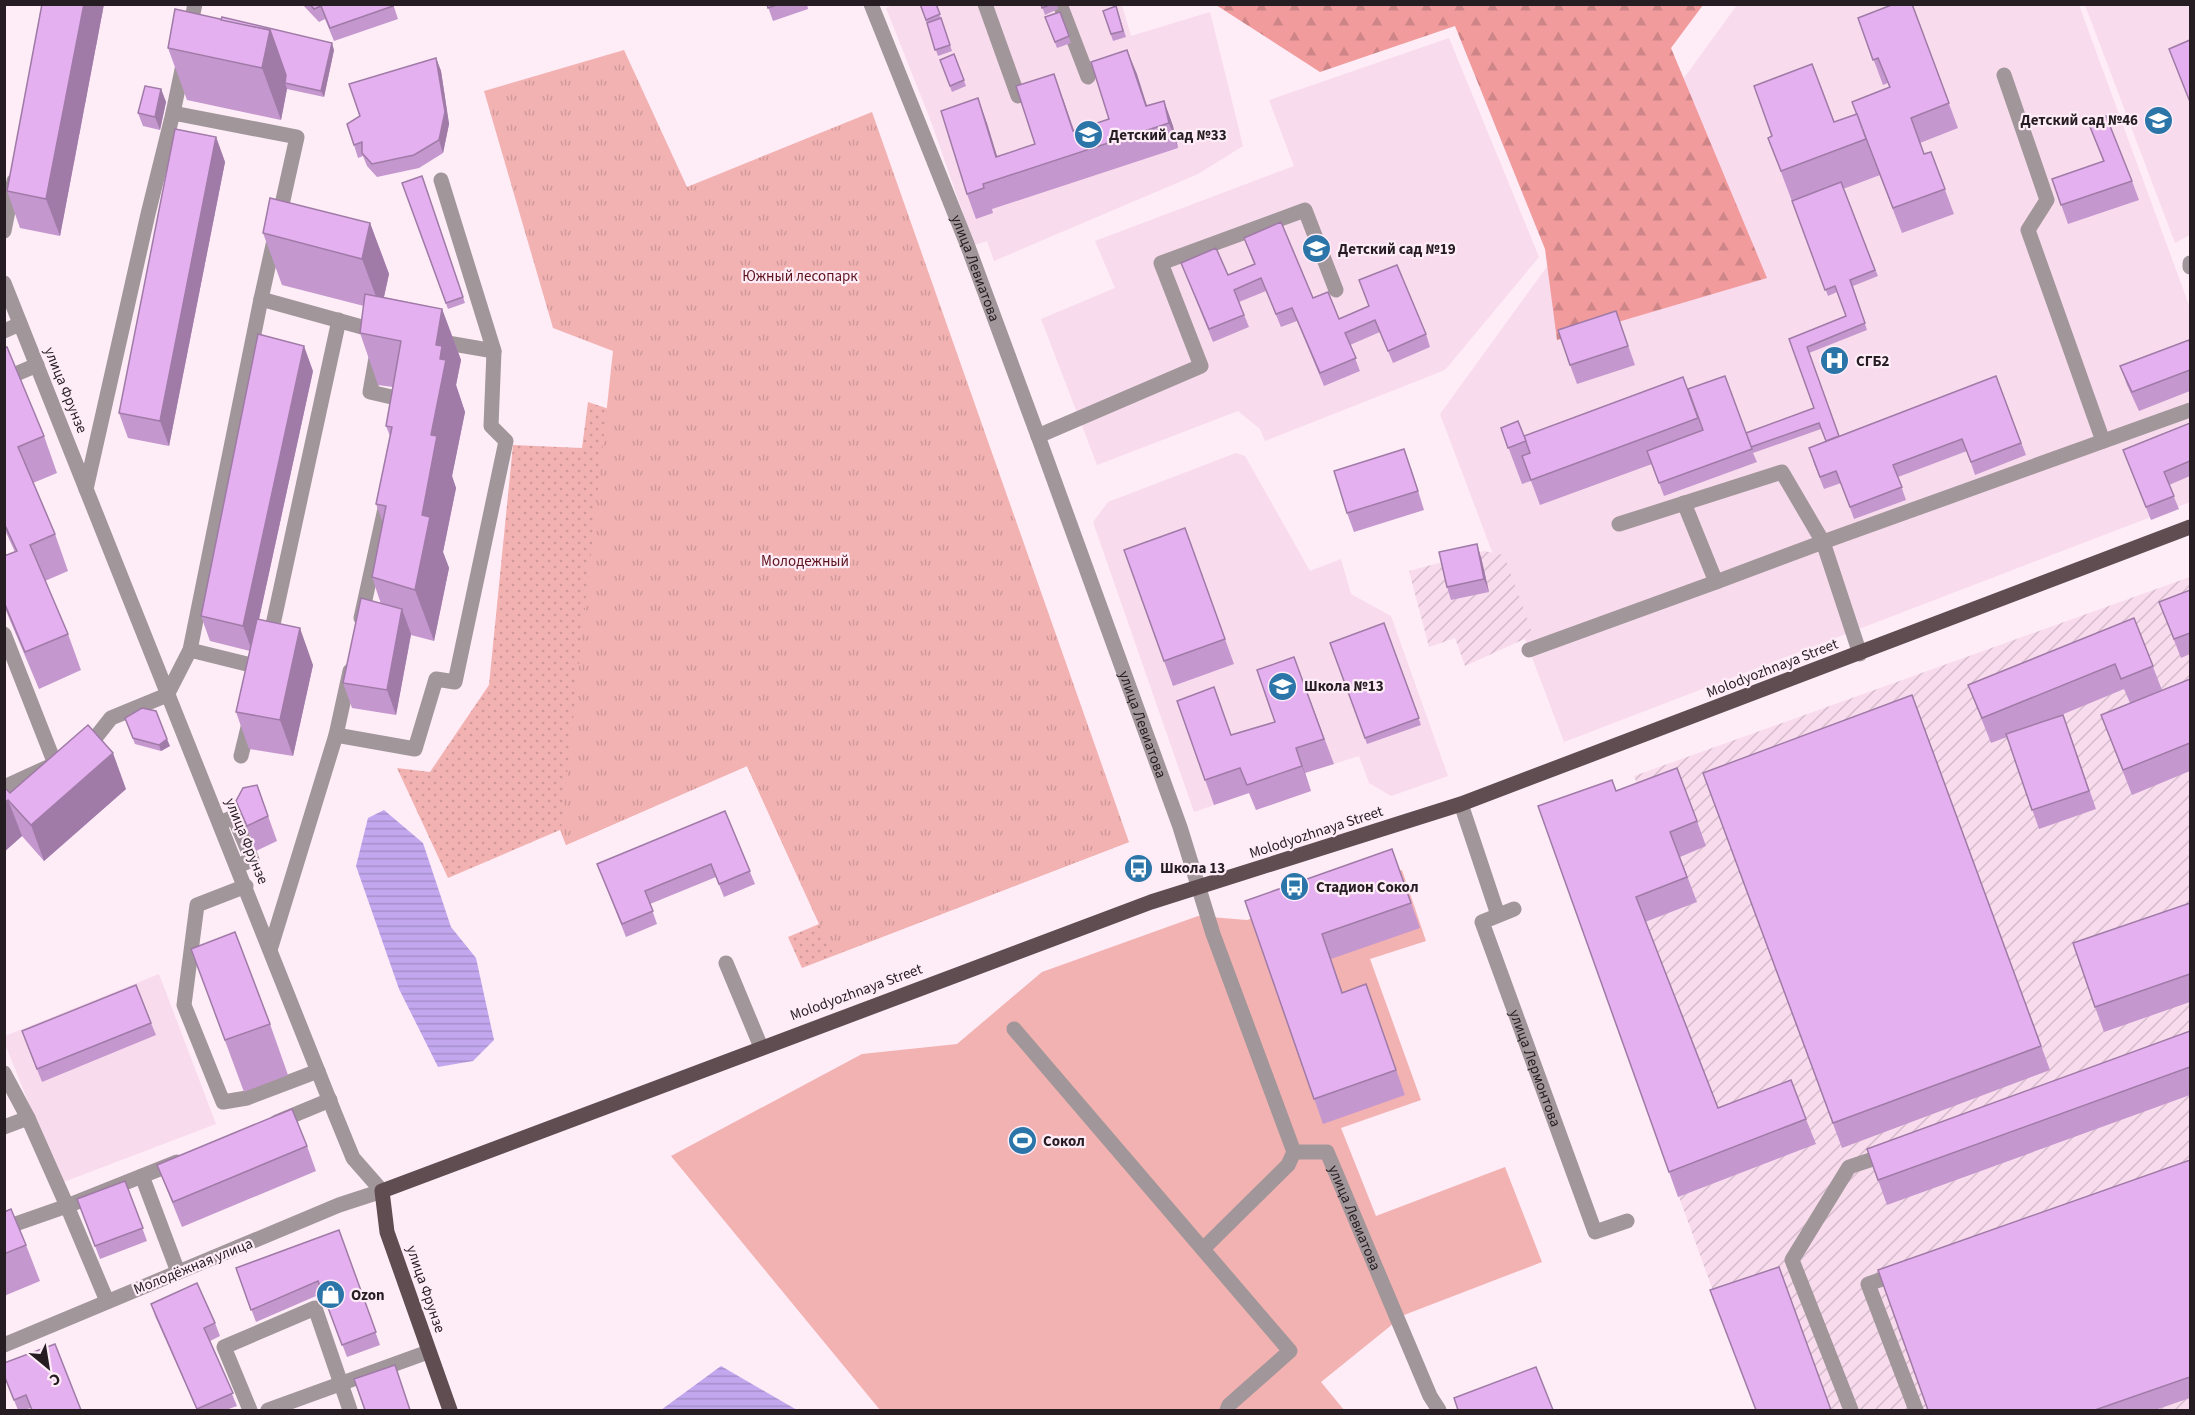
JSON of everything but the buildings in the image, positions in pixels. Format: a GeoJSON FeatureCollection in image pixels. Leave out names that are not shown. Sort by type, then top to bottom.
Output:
{"type":"FeatureCollection","features":[{"type":"Feature","properties":{"kind":"main road","name":"Molodyozhnaya Street"},"geometry":{"type":"LineString","coordinates":[[382,1191],[761,1047],[1198,886],[1286,861],[1461,804],[2190,527]]}},
{"type":"Feature","properties":{"kind":"main road","name":"улица Фрунзе"},"geometry":{"type":"LineString","coordinates":[[382,1191],[387,1232],[450,1410]]}},
{"type":"Feature","properties":{"kind":"street"},"geometry":{"type":"LineString","coordinates":[[86,490],[173,113],[195,4]]}},
{"type":"Feature","properties":{"kind":"street","name":"улица Левиатова"},"geometry":{"type":"LineString","coordinates":[[871,4],[967,244],[1038,436],[1180,827],[1213,934],[1293,1152],[1327,1152],[1430,1396],[1439,1410]]}},
{"type":"Feature","properties":{"kind":"street"},"geometry":{"type":"LineString","coordinates":[[985,4],[1018,96]]}},
{"type":"Feature","properties":{"kind":"street"},"geometry":{"type":"LineString","coordinates":[[1060,4],[1088,77]]}},
{"type":"Feature","properties":{"kind":"street"},"geometry":{"type":"LineString","coordinates":[[2004,75],[2047,200],[2028,230],[2103,441]]}},
{"type":"Feature","properties":{"kind":"street"},"geometry":{"type":"LineString","coordinates":[[4,787],[55,764],[96,737],[111,718],[167,694],[190,650],[261,299],[297,137],[173,113]]}},
{"type":"Feature","properties":{"kind":"street"},"geometry":{"type":"LineString","coordinates":[[4,231],[17,163]]}},
{"type":"Feature","properties":{"kind":"street"},"geometry":{"type":"LineString","coordinates":[[336,735],[415,749],[436,679],[454,682],[506,441],[491,426],[494,351],[441,180]]}},
{"type":"Feature","properties":{"kind":"street"},"geometry":{"type":"LineString","coordinates":[[1038,436],[1201,366],[1161,263],[1305,210],[1336,290]]}},
{"type":"Feature","properties":{"kind":"street","name":"улица Фрунзе"},"geometry":{"type":"LineString","coordinates":[[4,283],[353,1158],[382,1191]]}},
{"type":"Feature","properties":{"kind":"street"},"geometry":{"type":"LineString","coordinates":[[261,299],[386,333],[370,392],[409,401],[406,413]]}},
{"type":"Feature","properties":{"kind":"street"},"geometry":{"type":"LineString","coordinates":[[190,650],[261,674],[339,320]]}},
{"type":"Feature","properties":{"kind":"street"},"geometry":{"type":"LineString","coordinates":[[4,331],[20,324]]}},
{"type":"Feature","properties":{"kind":"street"},"geometry":{"type":"LineString","coordinates":[[426,340],[494,351]]}},
{"type":"Feature","properties":{"kind":"street"},"geometry":{"type":"LineString","coordinates":[[4,379],[37,365]]}},
{"type":"Feature","properties":{"kind":"street"},"geometry":{"type":"LineString","coordinates":[[1528,650],[2190,410]]}},
{"type":"Feature","properties":{"kind":"street"},"geometry":{"type":"LineString","coordinates":[[1619,524],[1782,472],[1823,542],[1860,654]]}},
{"type":"Feature","properties":{"kind":"street"},"geometry":{"type":"LineString","coordinates":[[357,635],[388,495]]}},
{"type":"Feature","properties":{"kind":"street"},"geometry":{"type":"LineString","coordinates":[[1683,503],[1716,582]]}},
{"type":"Feature","properties":{"kind":"street"},"geometry":{"type":"LineString","coordinates":[[4,634],[55,764]]}},
{"type":"Feature","properties":{"kind":"street"},"geometry":{"type":"LineString","coordinates":[[270,950],[336,735],[352,658]]}},
{"type":"Feature","properties":{"kind":"street"},"geometry":{"type":"LineString","coordinates":[[241,756],[255,701]]}},
{"type":"Feature","properties":{"kind":"street"},"geometry":{"type":"LineString","coordinates":[[1461,804],[1498,915],[1514,909]]}},
{"type":"Feature","properties":{"kind":"street"},"geometry":{"type":"LineString","coordinates":[[246,886],[196,905],[183,1005],[223,1102],[247,1098],[318,1071]]}},
{"type":"Feature","properties":{"kind":"street","name":"улица Лермонтова"},"geometry":{"type":"LineString","coordinates":[[1498,915],[1482,922],[1595,1232],[1627,1221]]}},
{"type":"Feature","properties":{"kind":"street"},"geometry":{"type":"LineString","coordinates":[[726,963],[761,1047]]}},
{"type":"Feature","properties":{"kind":"street"},"geometry":{"type":"LineString","coordinates":[[1014,1029],[1290,1351],[1229,1405],[1227,1410]]}},
{"type":"Feature","properties":{"kind":"street"},"geometry":{"type":"LineString","coordinates":[[4,1072],[28,1118],[107,1301]]}},
{"type":"Feature","properties":{"kind":"street"},"geometry":{"type":"LineString","coordinates":[[262,1128],[330,1101]]}},
{"type":"Feature","properties":{"kind":"street"},"geometry":{"type":"LineString","coordinates":[[4,1127],[28,1118]]}},
{"type":"Feature","properties":{"kind":"street"},"geometry":{"type":"LineString","coordinates":[[1851,1410],[1792,1260],[1849,1167],[1904,1148]]}},
{"type":"Feature","properties":{"kind":"street"},"geometry":{"type":"LineString","coordinates":[[1203,1249],[1288,1165],[1293,1152]]}},
{"type":"Feature","properties":{"kind":"street"},"geometry":{"type":"LineString","coordinates":[[4,1228],[67,1206],[188,1158]]}},
{"type":"Feature","properties":{"kind":"street"},"geometry":{"type":"LineString","coordinates":[[142,1176],[178,1272]]}},
{"type":"Feature","properties":{"kind":"street","name":"Молодёжная улица"},"geometry":{"type":"LineString","coordinates":[[4,1346],[339,1205],[382,1191]]}},
{"type":"Feature","properties":{"kind":"street"},"geometry":{"type":"LineString","coordinates":[[1913,1268],[1868,1284],[1916,1410]]}},
{"type":"Feature","properties":{"kind":"street"},"geometry":{"type":"LineString","coordinates":[[250,1410],[224,1347],[315,1308],[350,1410]]}},
{"type":"Feature","properties":{"kind":"street"},"geometry":{"type":"LineString","coordinates":[[268,1410],[429,1352]]}},
{"type":"Feature","properties":{"kind":"shaded area","name":"Детский сад №33"},"geometry":{"type":"Polygon","coordinates":[[[896,4],[1122,5],[1131,36],[1210,12],[1243,146],[1198,174],[994,261],[987,241],[974,245],[932,124],[886,8],[896,4]]]}},
{"type":"Feature","properties":{"kind":"shaded area","name":"СГБ2"},"geometry":{"type":"Polygon","coordinates":[[[1737,5],[2079,5],[2190,308],[2190,502],[1564,742],[1440,414],[1737,5]]]}},
{"type":"Feature","properties":{"kind":"shaded area","name":"Детский сад №46"},"geometry":{"type":"Polygon","coordinates":[[[2085,5],[2190,5],[2190,235],[2175,243],[2085,5]]]}},
{"type":"Feature","properties":{"kind":"shaded area","name":"Детский сад №19"},"geometry":{"type":"Polygon","coordinates":[[[1449,38],[1539,257],[1445,370],[1265,441],[1260,429],[1238,411],[1097,465],[1041,319],[1115,288],[1095,241],[1294,166],[1269,100],[1449,38]]]}},
{"type":"Feature","properties":{"kind":"shaded area","name":"Школа №13"},"geometry":{"type":"Polygon","coordinates":[[[1236,453],[1245,456],[1310,571],[1341,559],[1351,594],[1391,616],[1448,776],[1391,796],[1369,783],[1359,756],[1305,773],[1311,791],[1256,810],[1249,793],[1194,812],[1093,522],[1108,502],[1236,453]]]}},
{"type":"Feature","properties":{"kind":"shaded area"},"geometry":{"type":"Polygon","coordinates":[[[1484,551],[1504,555],[1533,635],[1465,666],[1455,638],[1429,647],[1409,571],[1484,551]]]}},
{"type":"Feature","properties":{"kind":"shaded area"},"geometry":{"type":"Polygon","coordinates":[[[2190,577],[2190,1410],[1756,1410],[1547,831],[1646,808],[1634,776],[2190,577]]]}},
{"type":"Feature","properties":{"kind":"shaded area"},"geometry":{"type":"Polygon","coordinates":[[[384,810],[423,843],[451,927],[476,958],[494,1040],[473,1061],[438,1067],[399,989],[356,866],[368,818],[384,810]]]}},
{"type":"Feature","properties":{"kind":"shaded area"},"geometry":{"type":"Polygon","coordinates":[[[159,974],[216,1124],[61,1183],[5,1044],[5,1036],[159,974]]]}},
{"type":"Feature","properties":{"kind":"shaded area"},"geometry":{"type":"Polygon","coordinates":[[[721,1366],[797,1410],[661,1410],[721,1366]]]}},
{"type":"Feature","properties":{"kind":"green space"},"geometry":{"type":"Polygon","coordinates":[[[1216,5],[1703,5],[1671,48],[1767,278],[1557,340],[1545,249],[1455,26],[1320,72],[1216,5]]]}},
{"type":"Feature","properties":{"kind":"green space","name":"Молодежный"},"geometry":{"type":"Polygon","coordinates":[[[624,50],[687,187],[872,112],[1129,842],[834,955],[747,766],[566,845],[561,830],[613,351],[553,328],[484,91],[624,50]]]}},
{"type":"Feature","properties":{"kind":"green space"},"geometry":{"type":"Polygon","coordinates":[[[588,402],[708,442],[1129,842],[802,968],[788,937],[819,924],[747,766],[566,845],[560,830],[448,878],[397,768],[430,772],[489,685],[513,445],[582,448],[588,402]]]}},
{"type":"Feature","properties":{"kind":"green space","name":"Сокол"},"geometry":{"type":"Polygon","coordinates":[[[1402,870],[1426,941],[1370,959],[1421,1100],[1341,1128],[1376,1216],[1505,1167],[1542,1262],[1404,1315],[1321,1382],[1344,1410],[880,1410],[671,1156],[862,1054],[957,1044],[1042,972],[1198,916],[1247,920],[1402,870]]]}},
{"type":"Feature","properties":{"kind":"place","name":"Детский сад №46"},"geometry":{"type":"Point","coordinates":[2159,120]}},
{"type":"Feature","properties":{"kind":"place","name":"Детский сад №33"},"geometry":{"type":"Point","coordinates":[1088,135]}},
{"type":"Feature","properties":{"kind":"place","name":"Детский сад №19"},"geometry":{"type":"Point","coordinates":[1317,249]}},
{"type":"Feature","properties":{"kind":"place","name":"СГБ2"},"geometry":{"type":"Point","coordinates":[1835,361]}},
{"type":"Feature","properties":{"kind":"place","name":"Школа №13"},"geometry":{"type":"Point","coordinates":[1283,686]}},
{"type":"Feature","properties":{"kind":"place","name":"Школа 13"},"geometry":{"type":"Point","coordinates":[1139,868]}},
{"type":"Feature","properties":{"kind":"place","name":"Стадион Сокол"},"geometry":{"type":"Point","coordinates":[1295,887]}},
{"type":"Feature","properties":{"kind":"place","name":"Сокол"},"geometry":{"type":"Point","coordinates":[1022,1141]}},
{"type":"Feature","properties":{"kind":"place","name":"Ozon"},"geometry":{"type":"Point","coordinates":[330,1295]}},
{"type":"Feature","properties":{"kind":"park label","name":"Южный лесопарк"},"geometry":{"type":"Point","coordinates":[800,276]}}]}
